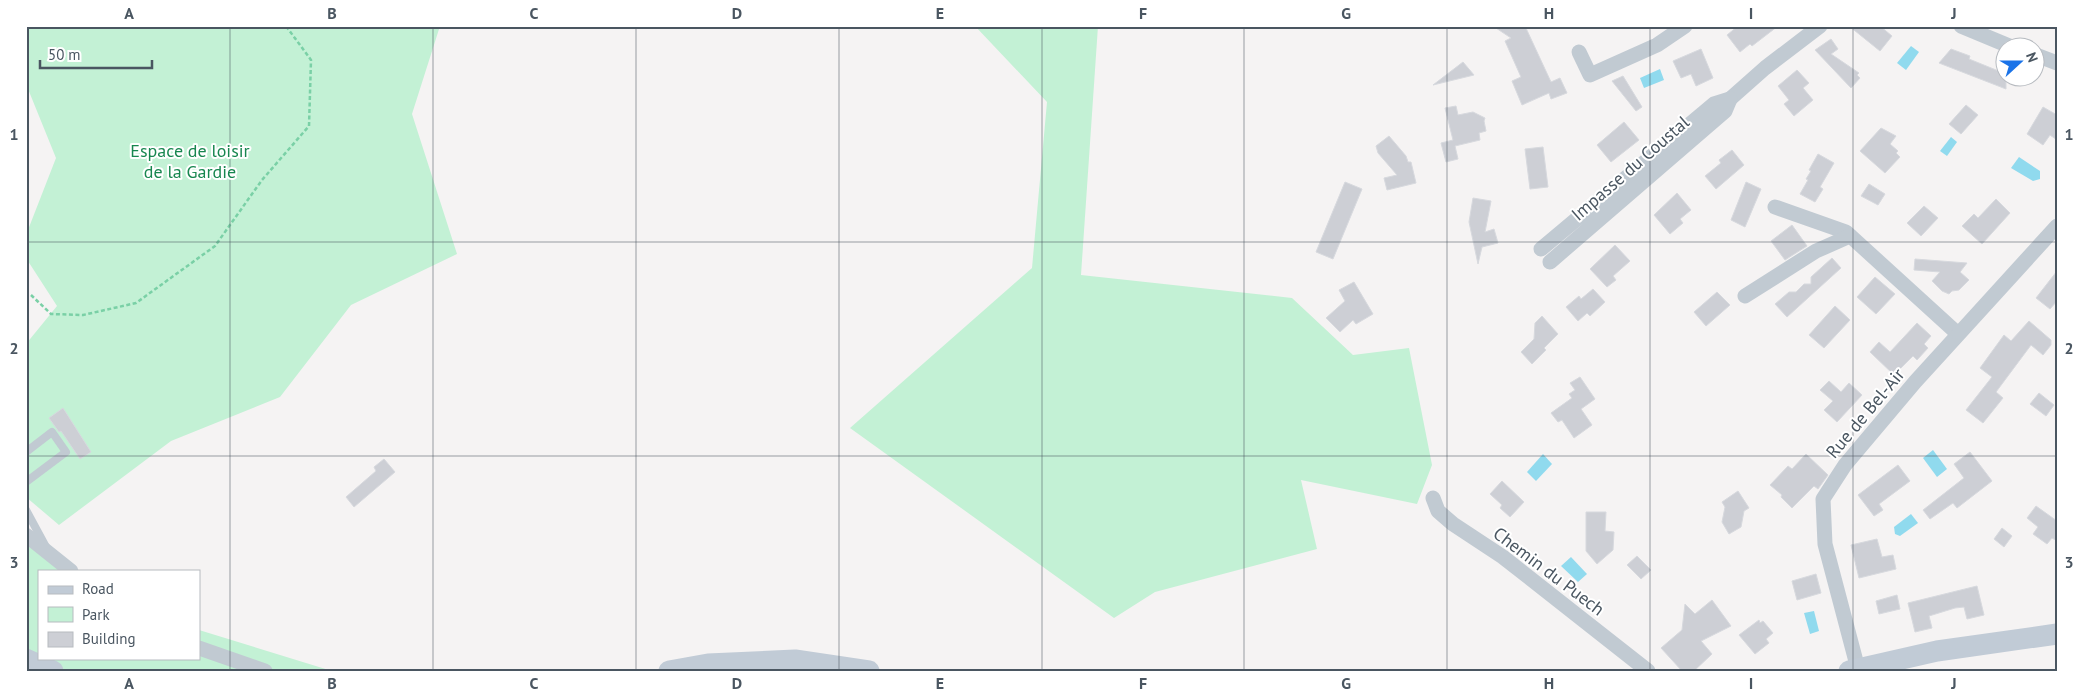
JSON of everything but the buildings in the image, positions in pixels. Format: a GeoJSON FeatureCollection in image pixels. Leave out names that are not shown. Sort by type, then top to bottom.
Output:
{"type":"FeatureCollection","features":[{"type":"Feature","properties":{"kind":"main road"},"geometry":{"type":"LineString","coordinates":[[1853,670],[1937,651],[2057,634]]}},
{"type":"Feature","properties":{"kind":"main road"},"geometry":{"type":"LineString","coordinates":[[26,659],[53,671]]}},
{"type":"Feature","properties":{"kind":"main road"},"geometry":{"type":"LineString","coordinates":[[669,671],[708,664],[795,660],[869,671]]}},
{"type":"Feature","properties":{"kind":"street"},"geometry":{"type":"LineString","coordinates":[[1579,52],[1590,74],[1657,45],[1685,26]]}},
{"type":"Feature","properties":{"kind":"street","name":"Impasse du Coustal"},"geometry":{"type":"LineString","coordinates":[[1541,249],[1714,104],[1730,99],[1765,68],[1820,26]]}},
{"type":"Feature","properties":{"kind":"street"},"geometry":{"type":"LineString","coordinates":[[1961,26],[1996,41]]}},
{"type":"Feature","properties":{"kind":"street","name":"Impasse du Coustal"},"geometry":{"type":"LineString","coordinates":[[1550,262],[1725,111],[1730,99]]}},
{"type":"Feature","properties":{"kind":"street"},"geometry":{"type":"LineString","coordinates":[[1774,206],[1846,232],[1958,334]]}},
{"type":"Feature","properties":{"kind":"street","name":"Rue de Bel-Air"},"geometry":{"type":"LineString","coordinates":[[1853,670],[1824,544],[1823,499],[1845,465],[1958,334],[2057,226]]}},
{"type":"Feature","properties":{"kind":"street"},"geometry":{"type":"LineString","coordinates":[[1745,296],[1816,251],[1850,236]]}},
{"type":"Feature","properties":{"kind":"street","name":"Chemin du Puech"},"geometry":{"type":"LineString","coordinates":[[1433,498],[1438,511],[1453,524],[1503,557],[1648,671]]}},
{"type":"Feature","properties":{"kind":"street"},"geometry":{"type":"LineString","coordinates":[[26,534],[70,570]]}},
{"type":"Feature","properties":{"kind":"street"},"geometry":{"type":"LineString","coordinates":[[200,648],[265,671]]}},
{"type":"Feature","properties":{"kind":"lane"},"geometry":{"type":"LineString","coordinates":[[26,452],[52,432],[66,452],[26,482]]}},
{"type":"Feature","properties":{"kind":"lane"},"geometry":{"type":"LineString","coordinates":[[26,510],[49,553]]}},
{"type":"Feature","properties":{"kind":"path"},"geometry":{"type":"LineString","coordinates":[[31,295],[51,314],[83,315],[136,303],[214,246],[262,180],[309,126],[311,60],[286,26]]}},
{"type":"Feature","properties":{"kind":"green space","name":"Espace de loisir de la Gardie"},"geometry":{"type":"Polygon","coordinates":[[[26,26],[440,26],[412,114],[457,254],[351,305],[280,397],[171,441],[59,525],[26,497],[26,344],[57,306],[26,258],[26,235],[56,158],[26,84],[26,26]]]}},
{"type":"Feature","properties":{"kind":"green space"},"geometry":{"type":"Polygon","coordinates":[[[975,26],[1098,26],[1081,275],[1292,298],[1353,355],[1409,348],[1432,465],[1417,504],[1301,480],[1317,549],[1155,592],[1114,618],[850,428],[1032,268],[1047,102],[975,26]]]}},
{"type":"Feature","properties":{"kind":"green space"},"geometry":{"type":"Polygon","coordinates":[[[26,539],[59,570],[38,570],[38,660],[200,660],[200,630],[332,671],[26,671],[26,539]]]}},
{"type":"Feature","properties":{"kind":"water"},"geometry":{"type":"Polygon","coordinates":[[[1911,46],[1919,52],[1906,70],[1897,63],[1911,46]]]}},
{"type":"Feature","properties":{"kind":"water"},"geometry":{"type":"Polygon","coordinates":[[[1660,69],[1664,80],[1644,88],[1640,78],[1660,69]]]}},
{"type":"Feature","properties":{"kind":"water"},"geometry":{"type":"Polygon","coordinates":[[[1951,137],[1957,142],[1947,156],[1940,151],[1951,137]]]}},
{"type":"Feature","properties":{"kind":"water"},"geometry":{"type":"Polygon","coordinates":[[[2019,157],[2040,171],[2040,179],[2033,181],[2011,168],[2019,157]]]}},
{"type":"Feature","properties":{"kind":"water"},"geometry":{"type":"Polygon","coordinates":[[[1933,450],[1947,469],[1937,477],[1923,458],[1933,450]]]}},
{"type":"Feature","properties":{"kind":"water"},"geometry":{"type":"Polygon","coordinates":[[[1543,454],[1552,464],[1536,481],[1527,472],[1543,454]]]}},
{"type":"Feature","properties":{"kind":"water"},"geometry":{"type":"Polygon","coordinates":[[[1911,514],[1918,523],[1900,536],[1895,534],[1894,527],[1911,514]]]}},
{"type":"Feature","properties":{"kind":"water"},"geometry":{"type":"Polygon","coordinates":[[[1571,557],[1587,574],[1578,582],[1561,566],[1571,557]]]}},
{"type":"Feature","properties":{"kind":"water"},"geometry":{"type":"Polygon","coordinates":[[[1814,611],[1819,631],[1810,634],[1804,613],[1814,611]]]}}]}
